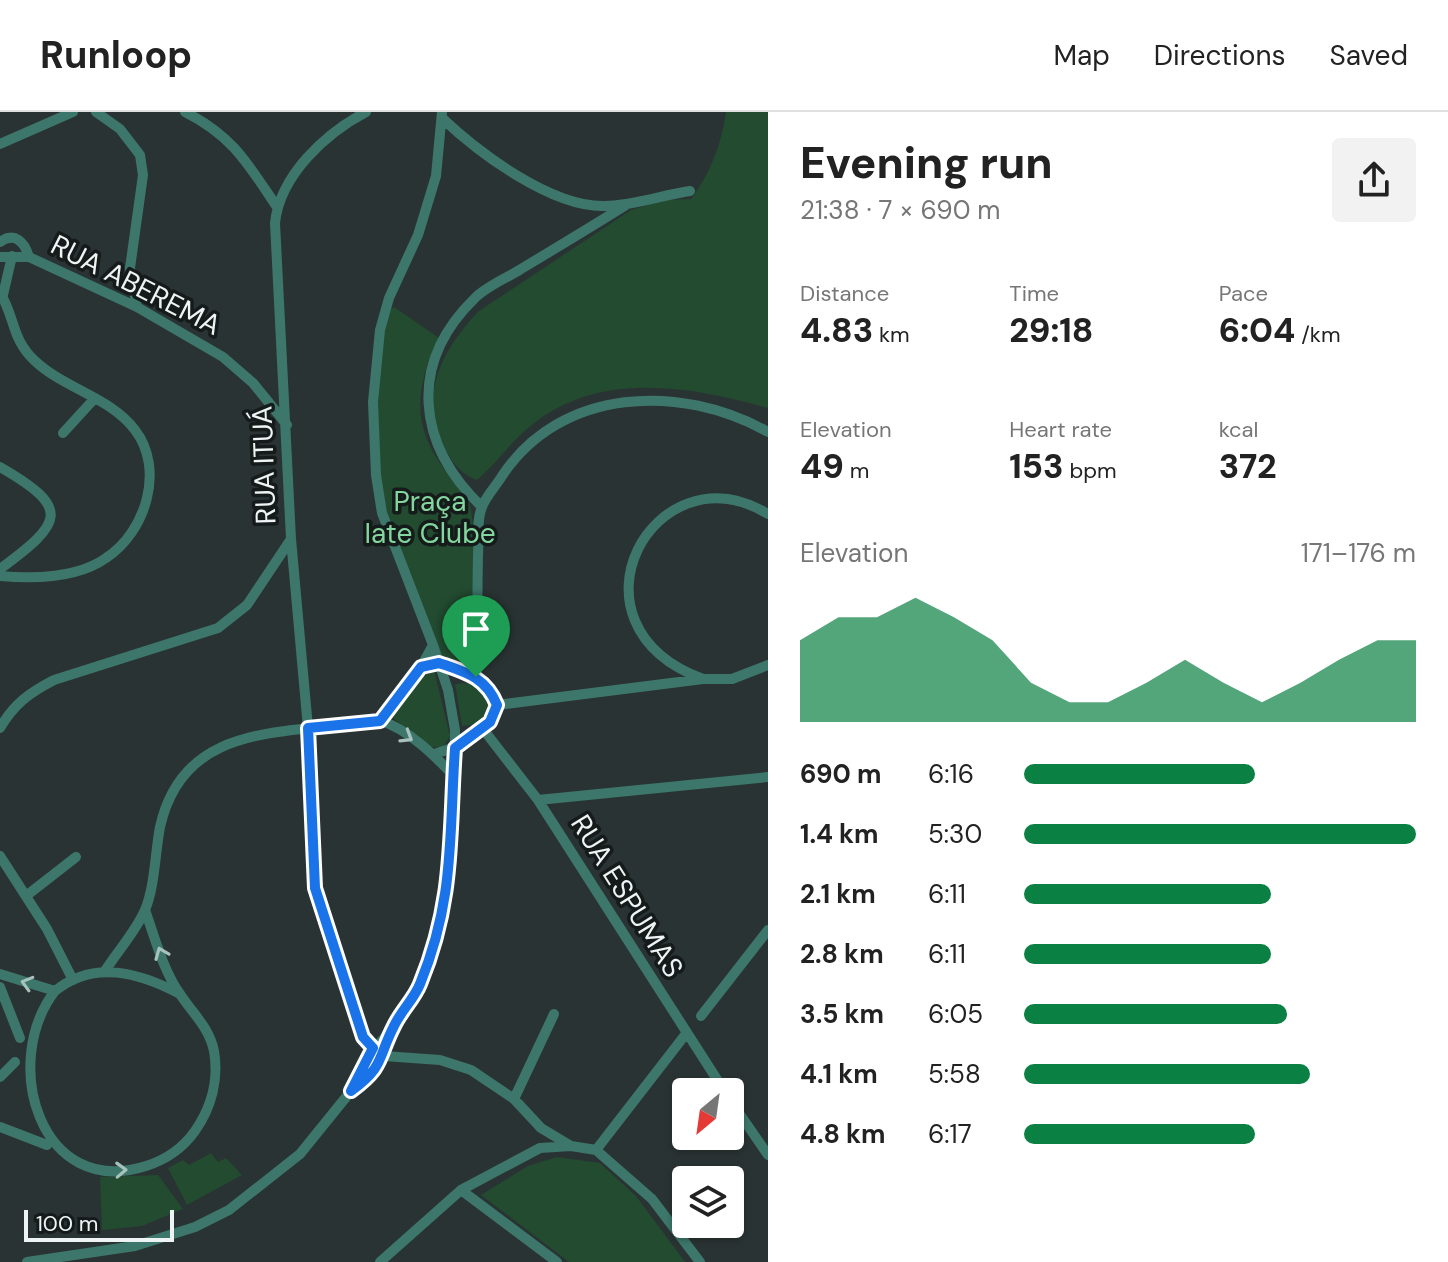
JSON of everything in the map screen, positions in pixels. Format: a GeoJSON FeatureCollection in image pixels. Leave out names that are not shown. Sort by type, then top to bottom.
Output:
{"type":"FeatureCollection","features":[{"type":"Feature","properties":{"kind":"street"},"geometry":{"type":"LineString","coordinates":[[0,144],[73,112]]}},
{"type":"Feature","properties":{"kind":"street"},"geometry":{"type":"LineString","coordinates":[[96,112],[120,129],[140,155],[143,175],[130,268],[137,307]]}},
{"type":"Feature","properties":{"kind":"street"},"geometry":{"type":"LineString","coordinates":[[185,112],[215,127],[240,151],[277,207],[299,169],[320,143],[351,116],[366,112]]}},
{"type":"Feature","properties":{"kind":"street"},"geometry":{"type":"LineString","coordinates":[[442,115],[497,163],[535,185],[575,202],[600,207],[626,205],[690,191]]}},
{"type":"Feature","properties":{"kind":"street"},"geometry":{"type":"LineString","coordinates":[[351,1091],[364,1061],[393,1028],[419,986],[439,929],[452,860],[455,748],[450,700],[433,645],[382,513],[376,475],[373,402],[380,330],[389,298],[418,235],[436,176],[442,115]]}},
{"type":"Feature","properties":{"kind":"street"},"geometry":{"type":"LineString","coordinates":[[482,507],[440,453],[428,419],[429,382],[449,331],[476,297],[626,205]]}},
{"type":"Feature","properties":{"kind":"street","name":"RUA ITUÁ"},"geometry":{"type":"LineString","coordinates":[[0,728],[11,708],[28,693],[54,680],[218,628],[247,605],[291,539],[277,207]]}},
{"type":"Feature","properties":{"kind":"street","name":"RUA ABEREMA"},"geometry":{"type":"LineString","coordinates":[[0,242],[7,237],[16,238],[26,247],[29,257]]}},
{"type":"Feature","properties":{"kind":"street"},"geometry":{"type":"LineString","coordinates":[[0,576],[52,576],[87,568],[107,558],[127,538],[142,511],[152,464],[135,430],[109,406],[36,362],[19,343],[1,294],[12,256]]}},
{"type":"Feature","properties":{"kind":"street","name":"RUA ABEREMA"},"geometry":{"type":"LineString","coordinates":[[0,257],[29,257],[137,307],[223,357],[253,383],[287,425]]}},
{"type":"Feature","properties":{"kind":"street"},"geometry":{"type":"LineString","coordinates":[[63,433],[95,398]]}},
{"type":"Feature","properties":{"kind":"street"},"geometry":{"type":"LineString","coordinates":[[476,677],[482,507],[514,458],[531,440],[576,413],[601,406],[657,400],[681,402],[737,417],[768,432]]}},
{"type":"Feature","properties":{"kind":"street"},"geometry":{"type":"LineString","coordinates":[[0,467],[45,496],[51,510],[51,522],[38,541],[0,569]]}},
{"type":"Feature","properties":{"kind":"street"},"geometry":{"type":"LineString","coordinates":[[703,679],[674,668],[650,649],[634,623],[628,594],[631,564],[644,536],[665,515],[693,501],[723,498],[753,504],[768,514]]}},
{"type":"Feature","properties":{"kind":"street"},"geometry":{"type":"LineString","coordinates":[[291,539],[308,728],[312,863],[318,902],[363,1037],[384,1056],[440,1060],[471,1070],[514,1099],[541,1128],[571,1146]]}},
{"type":"Feature","properties":{"kind":"street"},"geometry":{"type":"LineString","coordinates":[[380,721],[421,667],[433,645]]}},
{"type":"Feature","properties":{"kind":"street"},"geometry":{"type":"LineString","coordinates":[[421,667],[439,663],[476,677],[487,686],[497,705],[495,715],[483,729],[455,748],[434,754]]}},
{"type":"Feature","properties":{"kind":"street"},"geometry":{"type":"LineString","coordinates":[[497,705],[703,679],[732,679],[768,665]]}},
{"type":"Feature","properties":{"kind":"street"},"geometry":{"type":"LineString","coordinates":[[105,971],[145,910],[162,820],[186,773],[206,754],[229,741],[308,728],[380,721],[434,754],[453,775]]}},
{"type":"Feature","properties":{"kind":"street","name":"RUA ESPUMAS"},"geometry":{"type":"LineString","coordinates":[[483,729],[538,800],[715,1078]]}},
{"type":"Feature","properties":{"kind":"street"},"geometry":{"type":"LineString","coordinates":[[538,800],[768,777]]}},
{"type":"Feature","properties":{"kind":"street"},"geometry":{"type":"LineString","coordinates":[[0,856],[73,980]]}},
{"type":"Feature","properties":{"kind":"street"},"geometry":{"type":"LineString","coordinates":[[26,896],[76,857]]}},
{"type":"Feature","properties":{"kind":"street"},"geometry":{"type":"LineString","coordinates":[[0,1127],[49,1146],[74,1163],[102,1171],[132,1170],[160,1161],[187,1142],[206,1115],[216,1083],[210,1040],[201,1019],[180,994],[145,910]]}},
{"type":"Feature","properties":{"kind":"street"},"geometry":{"type":"LineString","coordinates":[[701,1016],[768,930]]}},
{"type":"Feature","properties":{"kind":"street"},"geometry":{"type":"LineString","coordinates":[[16,1078],[15,1062],[20,1038],[35,1013],[55,991],[73,980],[105,971],[145,975],[180,994]]}},
{"type":"Feature","properties":{"kind":"street"},"geometry":{"type":"LineString","coordinates":[[0,974],[55,991]]}},
{"type":"Feature","properties":{"kind":"street"},"geometry":{"type":"LineString","coordinates":[[0,987],[20,1038]]}},
{"type":"Feature","properties":{"kind":"street"},"geometry":{"type":"LineString","coordinates":[[514,1099],[554,1014]]}},
{"type":"Feature","properties":{"kind":"street"},"geometry":{"type":"LineString","coordinates":[[27,1262],[135,1246],[195,1227],[229,1210],[300,1154],[351,1091],[378,1068],[393,1028]]}},
{"type":"Feature","properties":{"kind":"street"},"geometry":{"type":"LineString","coordinates":[[596,1150],[685,1035]]}},
{"type":"Feature","properties":{"kind":"street"},"geometry":{"type":"LineString","coordinates":[[364,1061],[372,1069],[415,1058]]}},
{"type":"Feature","properties":{"kind":"street"},"geometry":{"type":"LineString","coordinates":[[0,1077],[15,1062]]}},
{"type":"Feature","properties":{"kind":"street"},"geometry":{"type":"LineString","coordinates":[[23,1108],[29,1122],[49,1146]]}},
{"type":"Feature","properties":{"kind":"street"},"geometry":{"type":"LineString","coordinates":[[744,1120],[768,1155]]}},
{"type":"Feature","properties":{"kind":"street"},"geometry":{"type":"LineString","coordinates":[[380,1262],[461,1190],[540,1148],[571,1146],[596,1150],[652,1199],[700,1262]]}},
{"type":"Feature","properties":{"kind":"street"},"geometry":{"type":"LineString","coordinates":[[461,1190],[557,1262]]}},
{"type":"Feature","properties":{"kind":"green space"},"geometry":{"type":"Polygon","coordinates":[[[726,112],[768,112],[768,408],[708,394],[648,388],[588,396],[560,407],[533,424],[477,480],[465,474],[443,445],[433,408],[438,373],[445,356],[466,325],[479,311],[631,210],[666,200],[691,199],[714,158],[726,112]]]}},
{"type":"Feature","properties":{"kind":"green space","name":"Praça Iate Clube"},"geometry":{"type":"Polygon","coordinates":[[[394,307],[439,338],[425,373],[420,406],[426,438],[434,454],[470,505],[475,567],[469,672],[443,661],[404,569],[380,490],[376,413],[386,313],[394,307]]]}},
{"type":"Feature","properties":{"kind":"green space"},"geometry":{"type":"Polygon","coordinates":[[[434,670],[450,736],[443,747],[431,747],[393,718],[409,690],[434,670]]]}},
{"type":"Feature","properties":{"kind":"green space"},"geometry":{"type":"Polygon","coordinates":[[[466,683],[480,688],[490,699],[489,712],[480,724],[462,726],[455,684],[466,683]]]}},
{"type":"Feature","properties":{"kind":"green space"},"geometry":{"type":"Polygon","coordinates":[[[211,1153],[218,1162],[226,1158],[242,1175],[187,1205],[168,1168],[183,1160],[189,1165],[211,1153]]]}},
{"type":"Feature","properties":{"kind":"green space"},"geometry":{"type":"Polygon","coordinates":[[[557,1157],[600,1163],[636,1196],[685,1262],[569,1262],[481,1195],[528,1166],[557,1157]]]}},
{"type":"Feature","properties":{"kind":"green space"},"geometry":{"type":"Polygon","coordinates":[[[158,1175],[183,1209],[142,1226],[102,1230],[100,1177],[158,1175]]]}},
{"type":"Feature","properties":{"kind":"route"},"geometry":{"type":"LineString","coordinates":[[439,663],[476,677],[487,686],[497,705],[490,722],[455,748],[452,860],[439,929],[419,986],[393,1028],[378,1068],[351,1091],[373,1048],[367,1045],[363,1037],[315,888],[308,728],[380,721],[421,667],[439,663]]}}]}
